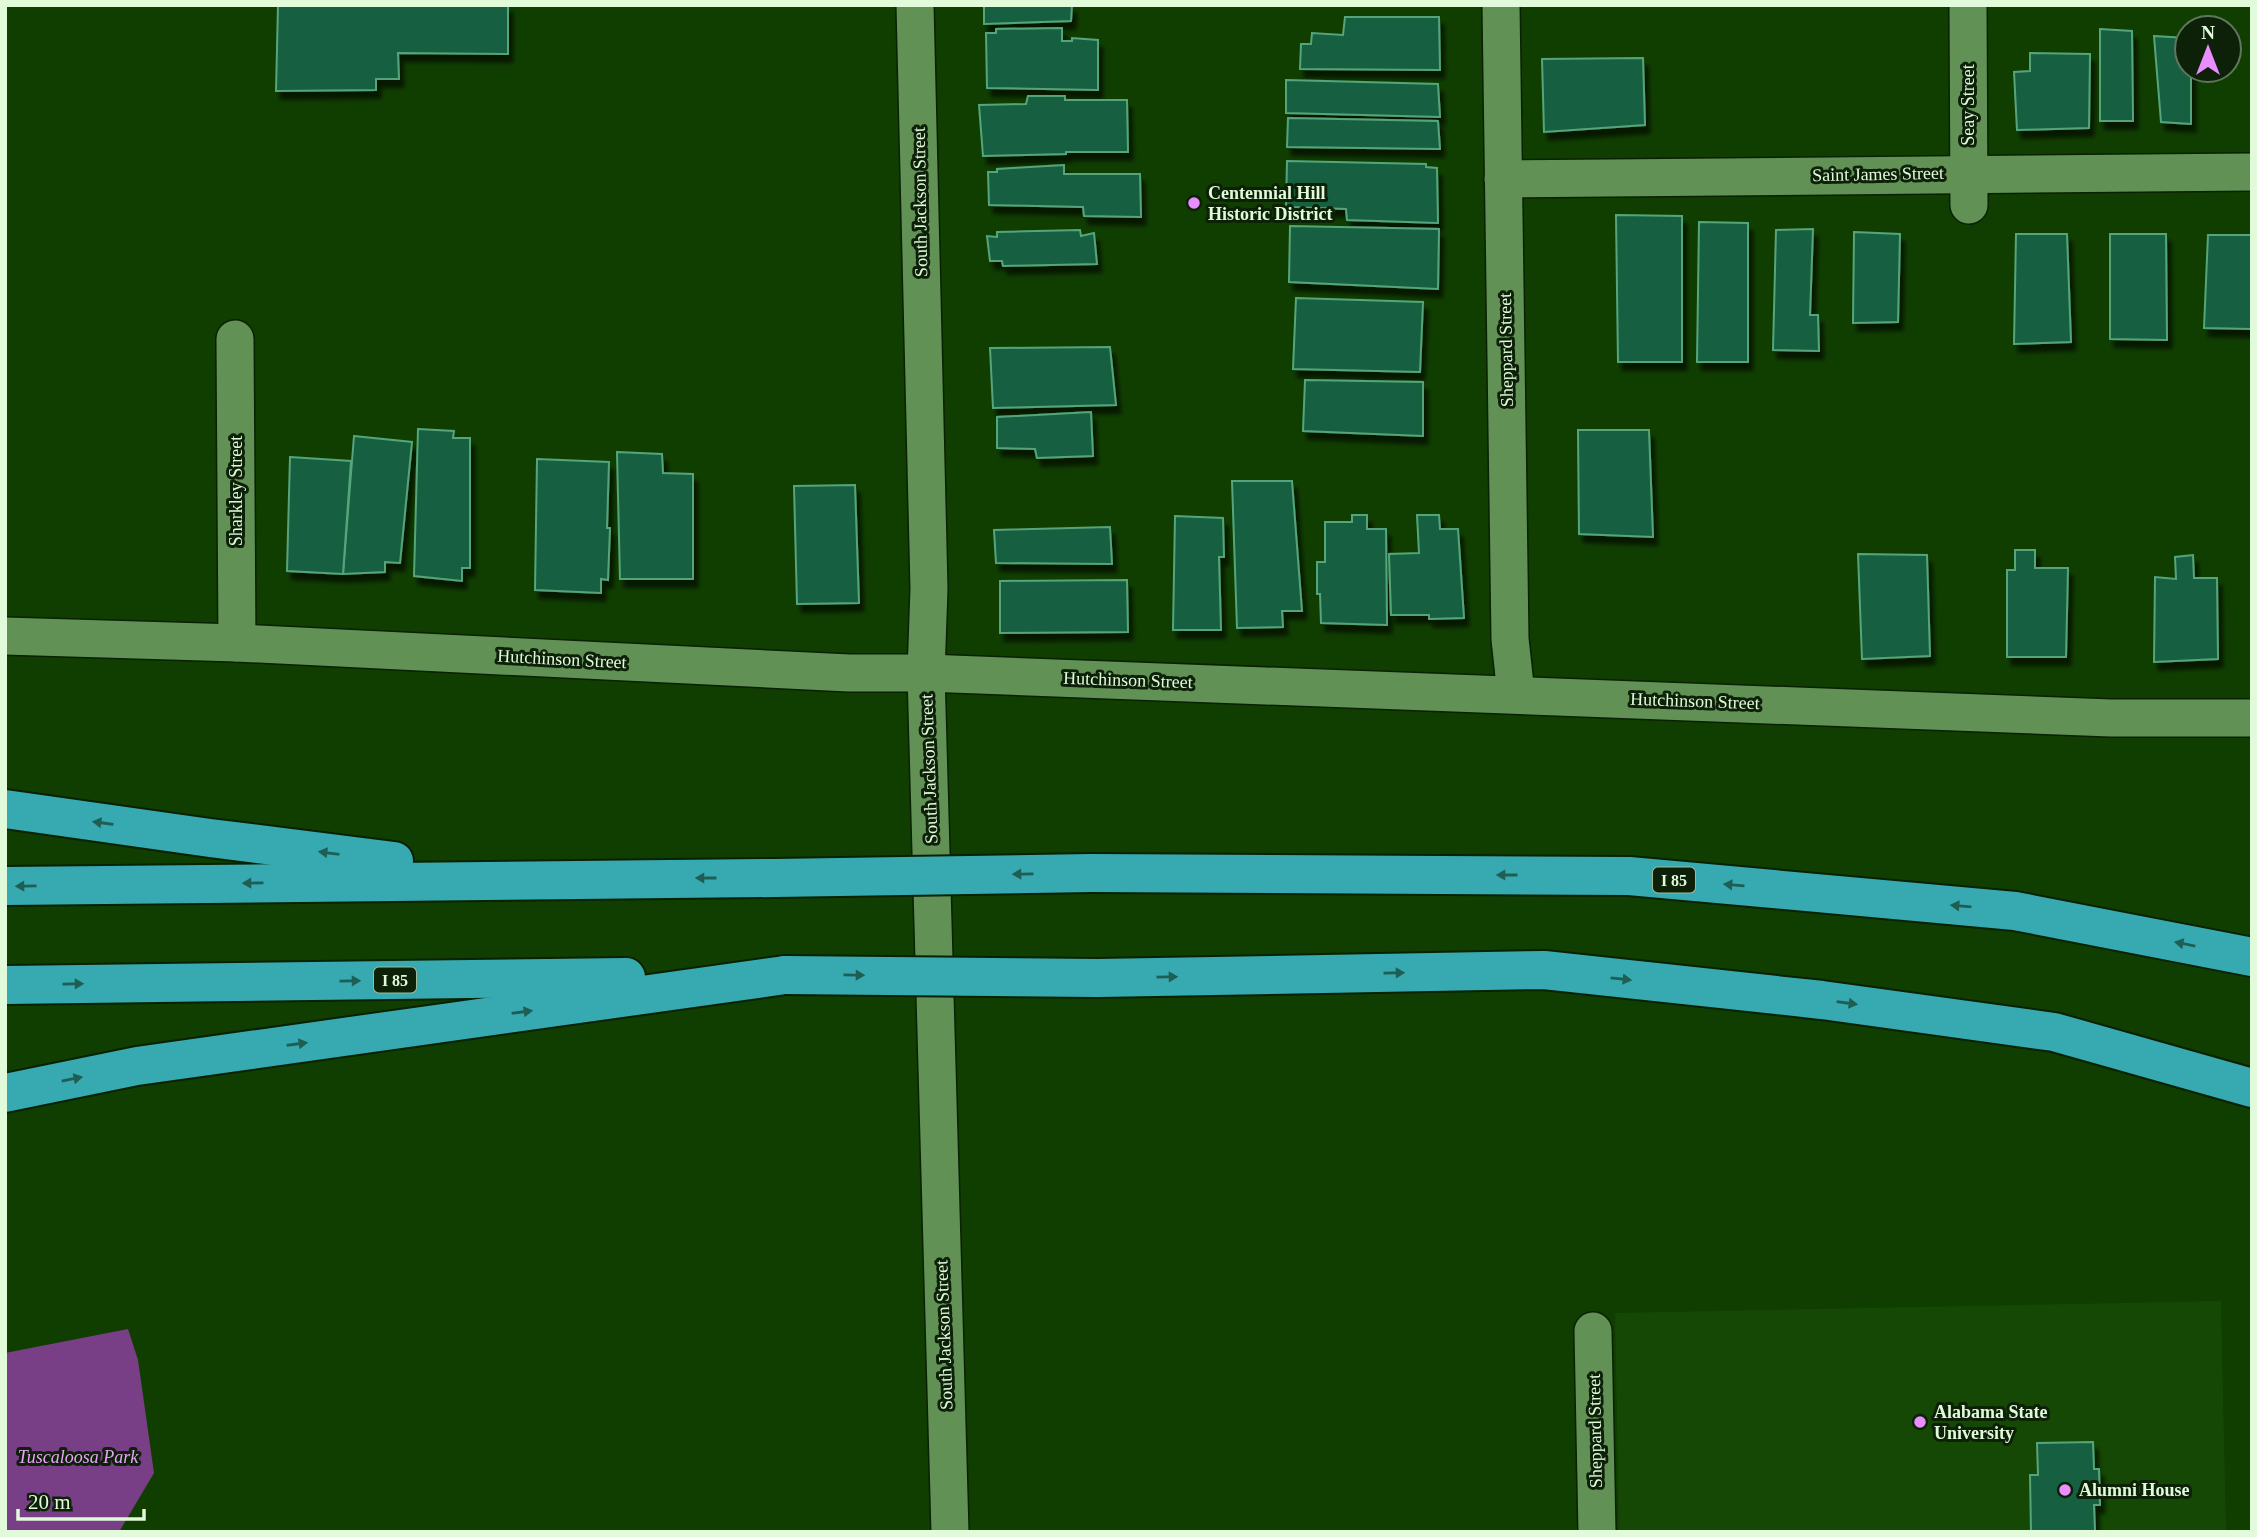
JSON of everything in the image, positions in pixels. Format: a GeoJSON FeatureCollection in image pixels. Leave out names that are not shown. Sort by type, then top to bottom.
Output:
{"type":"FeatureCollection","features":[{"type":"Feature","properties":{"kind":"highway"},"geometry":{"type":"LineString","coordinates":[[5,809],[210,838],[542,879]]}},
{"type":"Feature","properties":{"kind":"highway","name":"I 85"},"geometry":{"type":"LineString","coordinates":[[5,886],[1091,873],[1629,876],[2015,911],[2252,957]]}},
{"type":"Feature","properties":{"kind":"highway","name":"I 85"},"geometry":{"type":"LineString","coordinates":[[5,985],[785,975],[1098,978],[1544,970],[1822,1000],[2054,1032],[2252,1088]]}},
{"type":"Feature","properties":{"kind":"highway"},"geometry":{"type":"LineString","coordinates":[[5,1093],[136,1066],[785,975]]}},
{"type":"Feature","properties":{"kind":"street","name":"South Jackson Street"},"geometry":{"type":"LineString","coordinates":[[915,5],[929,589],[926,673],[950,1532]]}},
{"type":"Feature","properties":{"kind":"street","name":"Sheppard Street"},"geometry":{"type":"LineString","coordinates":[[1501,5],[1510,639],[1516,694]]}},
{"type":"Feature","properties":{"kind":"street","name":"Seay Street"},"geometry":{"type":"LineString","coordinates":[[1968,5],[1969,189]]}},
{"type":"Feature","properties":{"kind":"street","name":"Saint James Street"},"geometry":{"type":"LineString","coordinates":[[1503,179],[1969,189],[2252,172]]}},
{"type":"Feature","properties":{"kind":"street","name":"Sharkley Street"},"geometry":{"type":"LineString","coordinates":[[234,340],[237,643]]}},
{"type":"Feature","properties":{"kind":"street","name":"Hutchinson Street"},"geometry":{"type":"LineString","coordinates":[[5,636],[237,643],[849,673],[926,673],[1516,694],[2111,718],[2252,718]]}},
{"type":"Feature","properties":{"kind":"street","name":"Sheppard Street"},"geometry":{"type":"LineString","coordinates":[[1593,1331],[1598,1532]]}},
{"type":"Feature","properties":{"kind":"shaded area","name":"Alabama State University"},"geometry":{"type":"Polygon","coordinates":[[[2221,1301],[2226,1532],[1619,1532],[1615,1313],[2221,1301]]]}},
{"type":"Feature","properties":{"kind":"green space","name":"Tuscaloosa Park"},"geometry":{"type":"Polygon","coordinates":[[[128,1329],[138,1360],[154,1473],[119,1532],[5,1532],[5,1353],[128,1329]]]}},
{"type":"Feature","properties":{"kind":"building"},"geometry":{"type":"Polygon","coordinates":[[[278,5],[508,5],[508,54],[398,53],[399,79],[376,79],[376,90],[276,91],[278,5]]]}},
{"type":"Feature","properties":{"kind":"building"},"geometry":{"type":"Polygon","coordinates":[[[984,5],[1072,5],[1071,21],[984,24],[984,5]]]}},
{"type":"Feature","properties":{"kind":"building"},"geometry":{"type":"Polygon","coordinates":[[[1345,17],[1439,17],[1440,70],[1300,69],[1301,44],[1311,44],[1312,33],[1343,35],[1345,17]]]}},
{"type":"Feature","properties":{"kind":"building"},"geometry":{"type":"Polygon","coordinates":[[[1062,28],[1062,41],[1072,41],[1072,38],[1098,40],[1098,90],[987,88],[986,33],[996,33],[996,29],[1062,28]]]}},
{"type":"Feature","properties":{"kind":"building"},"geometry":{"type":"Polygon","coordinates":[[[2100,29],[2132,31],[2133,121],[2100,121],[2100,29]]]}},
{"type":"Feature","properties":{"kind":"building"},"geometry":{"type":"Polygon","coordinates":[[[2154,36],[2173,37],[2173,84],[2191,84],[2191,124],[2161,122],[2154,36]]]}},
{"type":"Feature","properties":{"kind":"building"},"geometry":{"type":"Polygon","coordinates":[[[2030,53],[2090,54],[2089,128],[2017,130],[2014,72],[2030,71],[2030,53]]]}},
{"type":"Feature","properties":{"kind":"building"},"geometry":{"type":"Polygon","coordinates":[[[1643,58],[1645,125],[1544,132],[1542,59],[1643,58]]]}},
{"type":"Feature","properties":{"kind":"building"},"geometry":{"type":"Polygon","coordinates":[[[1286,80],[1438,84],[1440,117],[1286,113],[1286,80]]]}},
{"type":"Feature","properties":{"kind":"building"},"geometry":{"type":"Polygon","coordinates":[[[1028,96],[1065,96],[1065,100],[1127,100],[1128,152],[983,156],[979,105],[1026,104],[1028,96]]]}},
{"type":"Feature","properties":{"kind":"building"},"geometry":{"type":"Polygon","coordinates":[[[1288,118],[1438,121],[1440,149],[1287,147],[1288,118]]]}},
{"type":"Feature","properties":{"kind":"building"},"geometry":{"type":"Polygon","coordinates":[[[1287,161],[1426,164],[1426,167],[1437,168],[1438,223],[1347,220],[1346,209],[1286,207],[1287,161]]]}},
{"type":"Feature","properties":{"kind":"building"},"geometry":{"type":"Polygon","coordinates":[[[1064,165],[1064,174],[1140,174],[1141,217],[1084,216],[1083,207],[989,205],[988,172],[997,172],[997,169],[1064,165]]]}},
{"type":"Feature","properties":{"kind":"building"},"geometry":{"type":"Polygon","coordinates":[[[1616,215],[1682,216],[1682,362],[1618,362],[1616,215]]]}},
{"type":"Feature","properties":{"kind":"building"},"geometry":{"type":"Polygon","coordinates":[[[1699,222],[1748,223],[1748,362],[1697,362],[1699,222]]]}},
{"type":"Feature","properties":{"kind":"building"},"geometry":{"type":"Polygon","coordinates":[[[1290,226],[1439,229],[1438,289],[1289,282],[1290,226]]]}},
{"type":"Feature","properties":{"kind":"building"},"geometry":{"type":"Polygon","coordinates":[[[1813,229],[1810,315],[1818,315],[1819,351],[1773,350],[1776,230],[1813,229]]]}},
{"type":"Feature","properties":{"kind":"building"},"geometry":{"type":"Polygon","coordinates":[[[1080,230],[1081,236],[1094,233],[1097,264],[1003,266],[1002,261],[990,261],[987,236],[997,237],[997,232],[1080,230]]]}},
{"type":"Feature","properties":{"kind":"building"},"geometry":{"type":"Polygon","coordinates":[[[1854,232],[1900,234],[1898,322],[1853,323],[1854,232]]]}},
{"type":"Feature","properties":{"kind":"building"},"geometry":{"type":"Polygon","coordinates":[[[2016,234],[2067,234],[2071,342],[2014,344],[2016,234]]]}},
{"type":"Feature","properties":{"kind":"building"},"geometry":{"type":"Polygon","coordinates":[[[2110,234],[2166,234],[2167,340],[2110,339],[2110,234]]]}},
{"type":"Feature","properties":{"kind":"building"},"geometry":{"type":"Polygon","coordinates":[[[2208,235],[2252,235],[2252,329],[2204,328],[2208,235]]]}},
{"type":"Feature","properties":{"kind":"building"},"geometry":{"type":"Polygon","coordinates":[[[1296,298],[1423,302],[1420,372],[1293,369],[1296,298]]]}},
{"type":"Feature","properties":{"kind":"building"},"geometry":{"type":"Polygon","coordinates":[[[1110,347],[1116,405],[993,408],[990,348],[1110,347]]]}},
{"type":"Feature","properties":{"kind":"building"},"geometry":{"type":"Polygon","coordinates":[[[1305,380],[1423,382],[1423,436],[1303,431],[1305,380]]]}},
{"type":"Feature","properties":{"kind":"building"},"geometry":{"type":"Polygon","coordinates":[[[1091,412],[1093,456],[1037,458],[1035,449],[997,448],[997,417],[1091,412]]]}},
{"type":"Feature","properties":{"kind":"building"},"geometry":{"type":"Polygon","coordinates":[[[418,429],[454,431],[453,438],[470,438],[470,568],[462,568],[462,581],[414,576],[418,429]]]}},
{"type":"Feature","properties":{"kind":"building"},"geometry":{"type":"Polygon","coordinates":[[[1578,430],[1649,430],[1653,537],[1579,534],[1578,430]]]}},
{"type":"Feature","properties":{"kind":"building"},"geometry":{"type":"Polygon","coordinates":[[[354,436],[412,442],[400,563],[385,562],[385,572],[343,574],[354,436]]]}},
{"type":"Feature","properties":{"kind":"building"},"geometry":{"type":"Polygon","coordinates":[[[617,452],[662,454],[663,473],[693,474],[693,579],[620,579],[617,452]]]}},
{"type":"Feature","properties":{"kind":"building"},"geometry":{"type":"Polygon","coordinates":[[[290,457],[351,461],[343,574],[287,571],[290,457]]]}},
{"type":"Feature","properties":{"kind":"building"},"geometry":{"type":"Polygon","coordinates":[[[537,459],[609,462],[608,580],[601,579],[601,593],[535,590],[537,459]]]}},
{"type":"Feature","properties":{"kind":"building"},"geometry":{"type":"Polygon","coordinates":[[[1232,481],[1292,481],[1302,611],[1282,611],[1283,627],[1237,628],[1232,481]]]}},
{"type":"Feature","properties":{"kind":"building"},"geometry":{"type":"Polygon","coordinates":[[[855,485],[859,603],[797,604],[794,486],[855,485]]]}},
{"type":"Feature","properties":{"kind":"building"},"geometry":{"type":"Polygon","coordinates":[[[1352,515],[1367,515],[1367,529],[1386,529],[1387,625],[1321,623],[1317,562],[1325,562],[1325,522],[1352,522],[1352,515]]]}},
{"type":"Feature","properties":{"kind":"building"},"geometry":{"type":"Polygon","coordinates":[[[1417,515],[1439,515],[1440,529],[1458,529],[1464,618],[1429,619],[1429,615],[1391,615],[1389,554],[1419,553],[1417,515]]]}},
{"type":"Feature","properties":{"kind":"building"},"geometry":{"type":"Polygon","coordinates":[[[1175,516],[1223,518],[1224,557],[1219,557],[1221,630],[1173,630],[1175,516]]]}},
{"type":"Feature","properties":{"kind":"building"},"geometry":{"type":"Polygon","coordinates":[[[1110,527],[1112,564],[996,563],[994,530],[1110,527]]]}},
{"type":"Feature","properties":{"kind":"building"},"geometry":{"type":"Polygon","coordinates":[[[2015,550],[2035,550],[2035,568],[2068,568],[2066,657],[2007,657],[2007,570],[2015,570],[2015,550]]]}},
{"type":"Feature","properties":{"kind":"building"},"geometry":{"type":"Polygon","coordinates":[[[1858,554],[1927,555],[1930,656],[1862,659],[1858,554]]]}},
{"type":"Feature","properties":{"kind":"building"},"geometry":{"type":"Polygon","coordinates":[[[2193,555],[2194,578],[2217,578],[2218,659],[2154,662],[2155,577],[2176,579],[2175,557],[2193,555]]]}},
{"type":"Feature","properties":{"kind":"building"},"geometry":{"type":"Polygon","coordinates":[[[1127,580],[1128,632],[1000,633],[1000,581],[1127,580]]]}},
{"type":"Feature","properties":{"kind":"building","name":"Alumni House"},"geometry":{"type":"Polygon","coordinates":[[[2093,1442],[2094,1469],[2099,1469],[2100,1505],[2094,1505],[2095,1531],[2031,1532],[2030,1475],[2038,1475],[2037,1443],[2093,1442]]]}},
{"type":"Feature","properties":{"kind":"place","name":"Centennial Hill Historic District"},"geometry":{"type":"Point","coordinates":[1194,203]}},
{"type":"Feature","properties":{"kind":"place","name":"Alabama State University"},"geometry":{"type":"Point","coordinates":[1920,1422]}},
{"type":"Feature","properties":{"kind":"place","name":"Alumni House"},"geometry":{"type":"Point","coordinates":[2065,1490]}}]}
